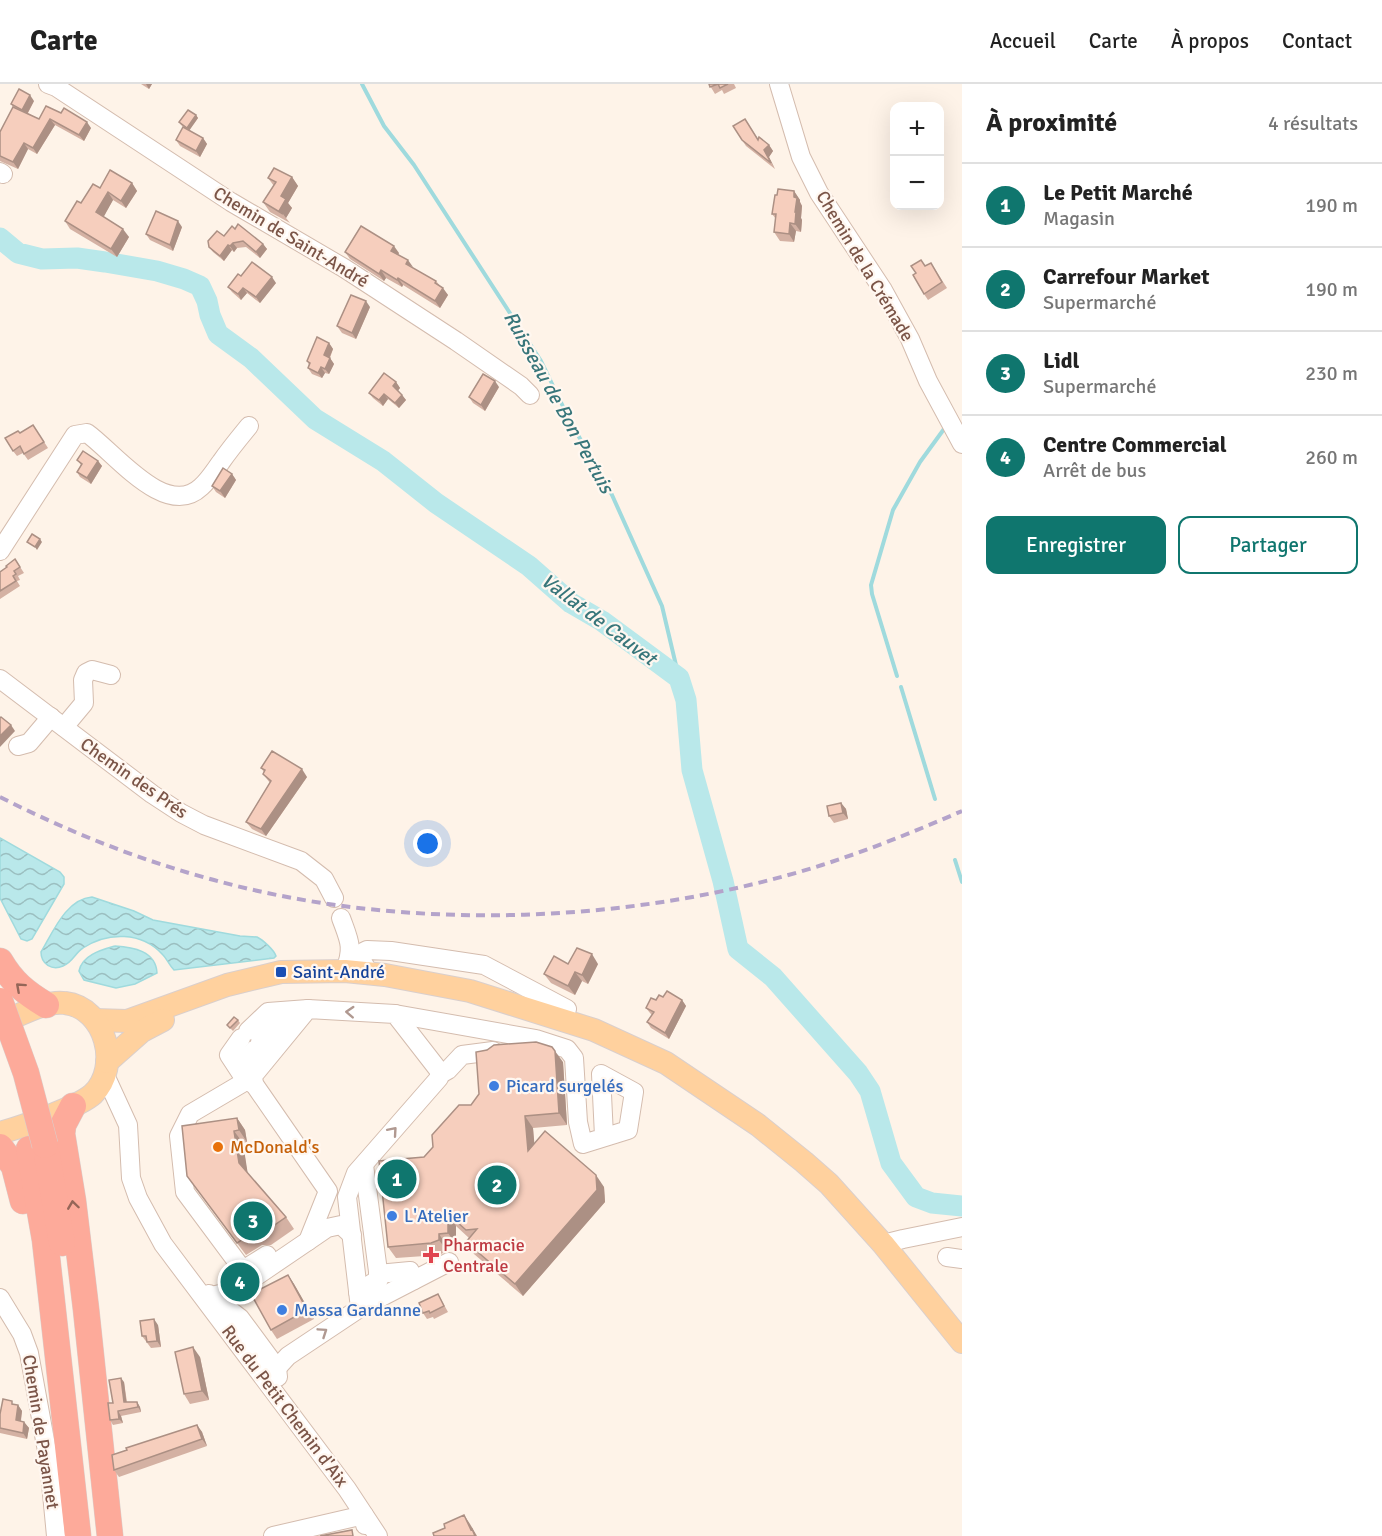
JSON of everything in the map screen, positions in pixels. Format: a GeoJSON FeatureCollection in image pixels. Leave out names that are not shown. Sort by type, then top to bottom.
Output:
{"type":"FeatureCollection","features":[{"type":"Feature","properties":{"kind":"highway"},"geometry":{"type":"LineString","coordinates":[[0,962],[14,982],[27,994],[46,1005]]}},
{"type":"Feature","properties":{"kind":"highway"},"geometry":{"type":"LineString","coordinates":[[0,1001],[26,1073],[37,1147],[78,1536]]}},
{"type":"Feature","properties":{"kind":"highway"},"geometry":{"type":"LineString","coordinates":[[0,1047],[37,1147],[63,1252],[91,1497],[93,1536]]}},
{"type":"Feature","properties":{"kind":"highway"},"geometry":{"type":"LineString","coordinates":[[78,1104],[63,1125],[62,1134],[86,1309],[110,1536]]}},
{"type":"Feature","properties":{"kind":"highway"},"geometry":{"type":"LineString","coordinates":[[0,1147],[11,1159],[22,1193],[35,1276],[40,1328],[72,1488]]}},
{"type":"Feature","properties":{"kind":"main road"},"geometry":{"type":"LineString","coordinates":[[95,1020],[128,1021],[227,985],[281,972],[369,973],[470,991],[556,1012],[666,1063],[758,1125],[804,1162],[895,1236],[962,1342]]}},
{"type":"Feature","properties":{"kind":"main road"},"geometry":{"type":"LineString","coordinates":[[0,1133],[78,1104],[95,1092],[106,1068],[133,1038],[151,1025],[243,994],[307,985],[385,985],[556,1012]]}},
{"type":"Feature","properties":{"kind":"main road"},"geometry":{"type":"LineString","coordinates":[[0,1023],[46,1005],[64,1002],[80,1007],[95,1020],[105,1042],[106,1068]]}},
{"type":"Feature","properties":{"kind":"street","name":"Chemin de Saint-André"},"geometry":{"type":"LineString","coordinates":[[48,84],[56,87],[231,202],[344,268],[456,340],[521,386],[530,395]]}},
{"type":"Feature","properties":{"kind":"street","name":"Chemin de la Crémade"},"geometry":{"type":"LineString","coordinates":[[779,84],[801,157],[819,193],[883,290],[962,444]]}},
{"type":"Feature","properties":{"kind":"street"},"geometry":{"type":"LineString","coordinates":[[0,551],[75,435],[87,433],[152,487],[178,498],[192,495],[203,486],[249,426]]}},
{"type":"Feature","properties":{"kind":"street"},"geometry":{"type":"LineString","coordinates":[[18,746],[29,743],[84,703],[83,680],[86,673],[92,670],[111,675]]}},
{"type":"Feature","properties":{"kind":"street","name":"Chemin des Prés"},"geometry":{"type":"LineString","coordinates":[[0,678],[181,813],[204,825],[301,861],[315,870],[331,892]]}},
{"type":"Feature","properties":{"kind":"street"},"geometry":{"type":"LineString","coordinates":[[341,918],[351,945],[345,971]]}},
{"type":"Feature","properties":{"kind":"street"},"geometry":{"type":"LineString","coordinates":[[308,1009],[251,1080],[190,1114],[179,1136],[185,1192],[243,1270],[312,1233],[327,1228],[341,1225],[352,1235]]}},
{"type":"Feature","properties":{"kind":"street"},"geometry":{"type":"LineString","coordinates":[[212,1296],[236,1290],[312,1233],[328,1191],[251,1080],[246,1060],[251,1040],[286,1011],[308,1009],[395,1014],[536,1039],[567,1049],[574,1058],[578,1122],[583,1144],[604,1136]]}},
{"type":"Feature","properties":{"kind":"street"},"geometry":{"type":"LineString","coordinates":[[395,1014],[440,1072],[439,1075]]}},
{"type":"Feature","properties":{"kind":"street"},"geometry":{"type":"LineString","coordinates":[[359,1300],[347,1197],[356,1173],[439,1075],[448,1070],[462,1055],[493,1051]]}},
{"type":"Feature","properties":{"kind":"street"},"geometry":{"type":"LineString","coordinates":[[106,1068],[109,1088],[125,1115]]}},
{"type":"Feature","properties":{"kind":"street"},"geometry":{"type":"LineString","coordinates":[[78,1104],[104,1103],[125,1115]]}},
{"type":"Feature","properties":{"kind":"street","name":"Rue du Petit Chemin d'Aix"},"geometry":{"type":"LineString","coordinates":[[125,1115],[130,1131],[131,1178],[138,1198],[163,1244],[190,1280],[227,1317],[240,1347],[378,1536]]}},
{"type":"Feature","properties":{"kind":"street"},"geometry":{"type":"LineString","coordinates":[[278,1360],[359,1300],[379,1279],[364,1165]]}},
{"type":"Feature","properties":{"kind":"street"},"geometry":{"type":"LineString","coordinates":[[895,1236],[962,1227]]}},
{"type":"Feature","properties":{"kind":"street"},"geometry":{"type":"LineString","coordinates":[[359,1300],[414,1280],[448,1262]]}},
{"type":"Feature","properties":{"kind":"street"},"geometry":{"type":"LineString","coordinates":[[378,1274],[410,1271],[414,1280]]}},
{"type":"Feature","properties":{"kind":"street"},"geometry":{"type":"LineString","coordinates":[[227,1317],[236,1298],[260,1274]]}},
{"type":"Feature","properties":{"kind":"street"},"geometry":{"type":"LineString","coordinates":[[190,1280],[212,1296],[227,1317]]}},
{"type":"Feature","properties":{"kind":"street","name":"Chemin de Payannet"},"geometry":{"type":"LineString","coordinates":[[0,1298],[22,1334],[29,1353],[49,1462],[56,1536]]}},
{"type":"Feature","properties":{"kind":"street"},"geometry":{"type":"LineString","coordinates":[[227,1317],[240,1318],[278,1360],[279,1384],[293,1418]]}},
{"type":"Feature","properties":{"kind":"street"},"geometry":{"type":"LineString","coordinates":[[273,1536],[364,1515],[367,1536]]}},
{"type":"Feature","properties":{"kind":"water"},"geometry":{"type":"Polygon","coordinates":[[[0,838],[60,872],[64,877],[64,884],[32,939],[27,941],[21,939],[0,898],[0,838]]]}},
{"type":"Feature","properties":{"kind":"water"},"geometry":{"type":"Polygon","coordinates":[[[92,897],[153,920],[257,937],[268,945],[276,956],[174,970],[155,947],[124,936],[92,943],[63,966],[51,967],[43,960],[41,952],[56,926],[75,904],[92,897]]]}},
{"type":"Feature","properties":{"kind":"water"},"geometry":{"type":"Polygon","coordinates":[[[115,946],[136,949],[148,955],[156,966],[157,973],[135,984],[116,988],[84,980],[79,971],[84,961],[93,954],[115,946]]]}},
{"type":"Feature","properties":{"kind":"building"},"geometry":{"type":"Polygon","coordinates":[[[19,89],[30,95],[22,110],[11,104],[19,89]]]}},
{"type":"Feature","properties":{"kind":"building"},"geometry":{"type":"Polygon","coordinates":[[[46,106],[61,113],[64,108],[87,122],[79,135],[50,119],[33,148],[24,143],[13,162],[0,156],[0,132],[13,107],[39,119],[46,106]]]}},
{"type":"Feature","properties":{"kind":"building"},"geometry":{"type":"Polygon","coordinates":[[[188,110],[196,115],[187,128],[179,122],[188,110]]]}},
{"type":"Feature","properties":{"kind":"building"},"geometry":{"type":"Polygon","coordinates":[[[745,119],[758,140],[759,137],[769,145],[764,150],[771,163],[742,140],[733,126],[745,119]]]}},
{"type":"Feature","properties":{"kind":"building"},"geometry":{"type":"Polygon","coordinates":[[[183,127],[203,138],[196,151],[176,140],[183,127]]]}},
{"type":"Feature","properties":{"kind":"building"},"geometry":{"type":"Polygon","coordinates":[[[274,168],[292,177],[281,196],[286,199],[279,211],[283,214],[263,202],[276,182],[268,178],[274,168]]]}},
{"type":"Feature","properties":{"kind":"building"},"geometry":{"type":"Polygon","coordinates":[[[110,170],[132,183],[121,201],[108,192],[96,212],[123,229],[111,249],[65,221],[77,201],[81,203],[93,184],[100,188],[110,170]]]}},
{"type":"Feature","properties":{"kind":"building"},"geometry":{"type":"Polygon","coordinates":[[[778,189],[794,191],[794,197],[797,198],[795,224],[790,223],[789,234],[774,232],[776,214],[772,214],[778,189]]]}},
{"type":"Feature","properties":{"kind":"building"},"geometry":{"type":"Polygon","coordinates":[[[156,211],[178,221],[170,245],[146,234],[156,211]]]}},
{"type":"Feature","properties":{"kind":"building"},"geometry":{"type":"Polygon","coordinates":[[[238,224],[263,244],[256,252],[243,241],[228,245],[220,256],[209,247],[208,241],[217,231],[224,236],[232,226],[235,229],[238,224]]]}},
{"type":"Feature","properties":{"kind":"building"},"geometry":{"type":"Polygon","coordinates":[[[361,226],[394,246],[391,251],[408,260],[406,264],[436,281],[435,283],[443,288],[435,301],[398,278],[397,280],[381,270],[379,274],[345,252],[361,226]]]}},
{"type":"Feature","properties":{"kind":"building"},"geometry":{"type":"Polygon","coordinates":[[[921,260],[925,266],[931,263],[942,282],[924,294],[913,275],[916,273],[911,266],[921,260]]]}},
{"type":"Feature","properties":{"kind":"building"},"geometry":{"type":"Polygon","coordinates":[[[252,262],[272,277],[256,297],[243,288],[238,294],[228,287],[252,262]]]}},
{"type":"Feature","properties":{"kind":"building"},"geometry":{"type":"Polygon","coordinates":[[[351,295],[366,301],[352,333],[337,326],[351,295]]]}},
{"type":"Feature","properties":{"kind":"building"},"geometry":{"type":"Polygon","coordinates":[[[317,337],[329,343],[324,355],[330,358],[325,369],[321,367],[318,373],[308,368],[310,363],[307,361],[317,337]]]}},
{"type":"Feature","properties":{"kind":"building"},"geometry":{"type":"Polygon","coordinates":[[[384,373],[396,382],[393,386],[402,395],[395,403],[384,394],[379,400],[369,393],[384,373]]]}},
{"type":"Feature","properties":{"kind":"building"},"geometry":{"type":"Polygon","coordinates":[[[483,374],[495,381],[481,405],[469,397],[483,374]]]}},
{"type":"Feature","properties":{"kind":"building"},"geometry":{"type":"Polygon","coordinates":[[[33,425],[44,442],[24,454],[20,446],[13,451],[5,438],[33,425]]]}},
{"type":"Feature","properties":{"kind":"building"},"geometry":{"type":"Polygon","coordinates":[[[83,451],[98,461],[87,478],[77,472],[82,464],[77,460],[83,451]]]}},
{"type":"Feature","properties":{"kind":"building"},"geometry":{"type":"Polygon","coordinates":[[[223,468],[232,474],[220,491],[212,486],[223,468]]]}},
{"type":"Feature","properties":{"kind":"building"},"geometry":{"type":"Polygon","coordinates":[[[32,534],[40,539],[35,547],[27,542],[32,534]]]}},
{"type":"Feature","properties":{"kind":"building"},"geometry":{"type":"Polygon","coordinates":[[[15,559],[20,567],[14,571],[16,574],[13,576],[16,581],[0,591],[0,572],[15,559]]]}},
{"type":"Feature","properties":{"kind":"building"},"geometry":{"type":"Polygon","coordinates":[[[0,718],[11,725],[0,736],[0,718]]]}},
{"type":"Feature","properties":{"kind":"building"},"geometry":{"type":"Polygon","coordinates":[[[272,751],[302,769],[261,829],[246,822],[271,781],[263,774],[265,770],[261,768],[272,751]]]}},
{"type":"Feature","properties":{"kind":"building"},"geometry":{"type":"Polygon","coordinates":[[[841,803],[843,813],[829,816],[827,806],[841,803]]]}},
{"type":"Feature","properties":{"kind":"building"},"geometry":{"type":"Polygon","coordinates":[[[577,948],[592,954],[582,975],[575,972],[568,986],[544,974],[554,956],[568,964],[577,948]]]}},
{"type":"Feature","properties":{"kind":"building"},"geometry":{"type":"Polygon","coordinates":[[[667,991],[682,1000],[665,1033],[647,1022],[654,1012],[646,1008],[651,998],[656,1000],[659,995],[663,997],[667,991]]]}},
{"type":"Feature","properties":{"kind":"building"},"geometry":{"type":"Polygon","coordinates":[[[234,1017],[238,1020],[230,1028],[227,1025],[234,1017]]]}},
{"type":"Feature","properties":{"kind":"building"},"geometry":{"type":"Polygon","coordinates":[[[536,1042],[552,1047],[555,1051],[559,1113],[525,1116],[528,1151],[545,1131],[596,1175],[597,1190],[515,1284],[466,1242],[477,1229],[466,1230],[448,1214],[448,1233],[439,1234],[439,1240],[431,1243],[388,1247],[379,1161],[424,1157],[433,1147],[432,1135],[459,1105],[471,1105],[479,1094],[476,1052],[487,1050],[494,1045],[536,1042]]]}},
{"type":"Feature","properties":{"kind":"building"},"geometry":{"type":"Polygon","coordinates":[[[237,1118],[239,1130],[234,1131],[239,1163],[286,1217],[263,1233],[253,1233],[237,1243],[187,1176],[182,1126],[237,1118]]]}},
{"type":"Feature","properties":{"kind":"building"},"geometry":{"type":"Polygon","coordinates":[[[288,1275],[307,1310],[271,1330],[251,1294],[288,1275]]]}},
{"type":"Feature","properties":{"kind":"building"},"geometry":{"type":"Polygon","coordinates":[[[438,1294],[444,1306],[430,1313],[429,1311],[423,1313],[419,1303],[438,1294]]]}},
{"type":"Feature","properties":{"kind":"building"},"geometry":{"type":"Polygon","coordinates":[[[154,1319],[157,1341],[147,1342],[146,1336],[142,1336],[140,1321],[154,1319]]]}},
{"type":"Feature","properties":{"kind":"building"},"geometry":{"type":"Polygon","coordinates":[[[193,1347],[202,1391],[184,1394],[175,1352],[193,1347]]]}},
{"type":"Feature","properties":{"kind":"building"},"geometry":{"type":"Polygon","coordinates":[[[121,1378],[124,1402],[137,1402],[138,1407],[118,1411],[119,1419],[110,1420],[108,1403],[113,1403],[109,1380],[121,1378]]]}},
{"type":"Feature","properties":{"kind":"building"},"geometry":{"type":"Polygon","coordinates":[[[3,1399],[18,1405],[16,1420],[24,1422],[23,1433],[0,1428],[3,1399]]]}},
{"type":"Feature","properties":{"kind":"building"},"geometry":{"type":"Polygon","coordinates":[[[197,1425],[202,1439],[114,1470],[112,1455],[127,1450],[126,1448],[197,1425]]]}},
{"type":"Feature","properties":{"kind":"building"},"geometry":{"type":"Polygon","coordinates":[[[464,1515],[475,1536],[434,1536],[433,1533],[445,1528],[444,1524],[464,1515]]]}},
{"type":"Feature","properties":{"kind":"building"},"geometry":{"type":"Polygon","coordinates":[[[352,1530],[353,1536],[320,1536],[352,1530]]]}},
{"type":"Feature","properties":{"kind":"waterway","name":"Ruisseau de Bon Pertuis"},"geometry":{"type":"LineString","coordinates":[[362,84],[384,126],[414,165],[541,361],[570,421],[612,495],[662,606],[679,678]]}},
{"type":"Feature","properties":{"kind":"waterway","name":"Vallat de Cauvet"},"geometry":{"type":"LineString","coordinates":[[0,238],[18,253],[42,259],[77,258],[105,262],[157,271],[200,286],[218,334],[251,358],[315,419],[383,461],[436,503],[529,566],[571,603],[602,621],[679,678],[686,700],[692,770],[723,881],[738,949],[773,977],[858,1073],[870,1091],[891,1163],[916,1197],[932,1203],[962,1206]]}},
{"type":"Feature","properties":{"kind":"waterway"},"geometry":{"type":"LineString","coordinates":[[897,676],[871,585],[893,510],[920,462],[944,429]]}},
{"type":"Feature","properties":{"kind":"waterway"},"geometry":{"type":"LineString","coordinates":[[901,687],[935,799]]}},
{"type":"Feature","properties":{"kind":"waterway"},"geometry":{"type":"LineString","coordinates":[[955,860],[962,882]]}},
{"type":"Feature","properties":{"kind":"railway"},"geometry":{"type":"LineString","coordinates":[[0,797],[105,844],[159,864],[214,880],[287,897],[363,908],[440,914],[519,915],[597,910],[674,900],[749,885],[822,865],[892,840],[962,811]]}},
{"type":"Feature","properties":{"kind":"place","name":"Saint-André"},"geometry":{"type":"Point","coordinates":[281,972]}},
{"type":"Feature","properties":{"kind":"place","name":"Picard surgelés"},"geometry":{"type":"Point","coordinates":[494,1086]}},
{"type":"Feature","properties":{"kind":"place","name":"McDonald's"},"geometry":{"type":"Point","coordinates":[218,1147]}},
{"type":"Feature","properties":{"kind":"place","name":"Le Petit Marché"},"geometry":{"type":"Point","coordinates":[397,1179]}},
{"type":"Feature","properties":{"kind":"place","name":"Carrefour Market"},"geometry":{"type":"Point","coordinates":[497,1185]}},
{"type":"Feature","properties":{"kind":"place","name":"L'Atelier"},"geometry":{"type":"Point","coordinates":[392,1216]}},
{"type":"Feature","properties":{"kind":"place","name":"Lidl"},"geometry":{"type":"Point","coordinates":[253,1221]}},
{"type":"Feature","properties":{"kind":"place","name":"Pharmacie Centrale"},"geometry":{"type":"Point","coordinates":[431,1255]}},
{"type":"Feature","properties":{"kind":"place","name":"Centre Commercial"},"geometry":{"type":"Point","coordinates":[240,1282]}},
{"type":"Feature","properties":{"kind":"place","name":"Massa Gardanne"},"geometry":{"type":"Point","coordinates":[282,1310]}}]}
